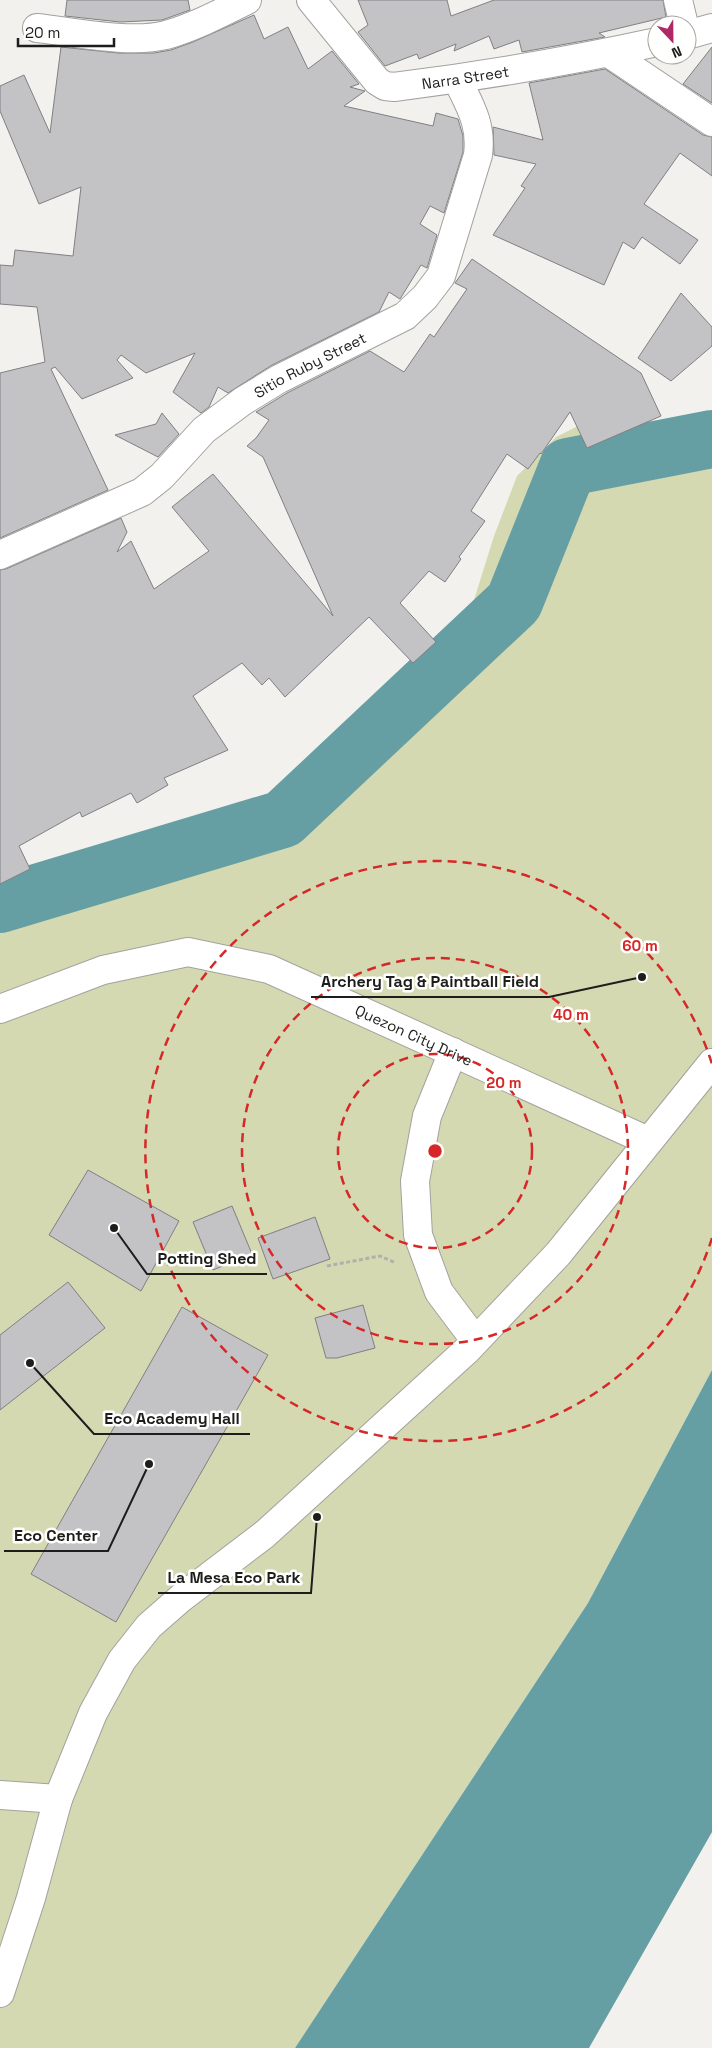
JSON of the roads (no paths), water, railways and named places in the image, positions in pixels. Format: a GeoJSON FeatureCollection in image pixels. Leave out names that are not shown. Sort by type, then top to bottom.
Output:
{"type":"FeatureCollection","features":[{"type":"Feature","properties":{"kind":"street"},"geometry":{"type":"LineString","coordinates":[[37,28],[128,38],[165,35],[210,19],[247,0]]}},
{"type":"Feature","properties":{"kind":"street","name":"Narra Street"},"geometry":{"type":"LineString","coordinates":[[310,0],[377,82],[385,86],[394,87],[458,79],[609,53],[647,44]]}},
{"type":"Feature","properties":{"kind":"street"},"geometry":{"type":"LineString","coordinates":[[678,0],[682,15]]}},
{"type":"Feature","properties":{"kind":"street"},"geometry":{"type":"LineString","coordinates":[[697,32],[712,28]]}},
{"type":"Feature","properties":{"kind":"street"},"geometry":{"type":"LineString","coordinates":[[609,53],[712,122]]}},
{"type":"Feature","properties":{"kind":"street","name":"Sitio Ruby Street"},"geometry":{"type":"LineString","coordinates":[[0,555],[142,492],[162,476],[204,430],[243,401],[279,379],[406,316],[425,297],[441,276],[478,155],[480,139],[477,124],[458,79]]}},
{"type":"Feature","properties":{"kind":"street","name":"Quezon City Drive"},"geometry":{"type":"LineString","coordinates":[[0,1009],[104,970],[188,952],[269,969],[648,1141]]}},
{"type":"Feature","properties":{"kind":"street"},"geometry":{"type":"LineString","coordinates":[[453,1052],[427,1116],[415,1181],[418,1235],[439,1292],[475,1340]]}},
{"type":"Feature","properties":{"kind":"street"},"geometry":{"type":"LineString","coordinates":[[0,1993],[32,1898],[58,1799],[93,1713],[122,1660],[149,1626],[181,1598],[265,1534],[475,1340],[558,1254],[712,1063]]}},
{"type":"Feature","properties":{"kind":"street"},"geometry":{"type":"LineString","coordinates":[[0,1795],[58,1799]]}},
{"type":"Feature","properties":{"kind":"water"},"geometry":{"type":"Polygon","coordinates":[[[712,1370],[712,1832],[589,2048],[295,2048],[588,1603],[712,1370]]]}},
{"type":"Feature","properties":{"kind":"waterway"},"geometry":{"type":"LineString","coordinates":[[0,904],[283,819],[514,602],[568,467],[712,439]]}},
{"type":"Feature","properties":{"kind":"place","name":"Archery Tag & Paintball Field"},"geometry":{"type":"Point","coordinates":[642,977]}},
{"type":"Feature","properties":{"kind":"place","name":"Potting Shed"},"geometry":{"type":"Point","coordinates":[114,1228]}},
{"type":"Feature","properties":{"kind":"place","name":"Eco Academy Hall"},"geometry":{"type":"Point","coordinates":[30,1363]}},
{"type":"Feature","properties":{"kind":"place","name":"Eco Center"},"geometry":{"type":"Point","coordinates":[149,1464]}},
{"type":"Feature","properties":{"kind":"place","name":"La Mesa Eco Park"},"geometry":{"type":"Point","coordinates":[317,1517]}}]}
